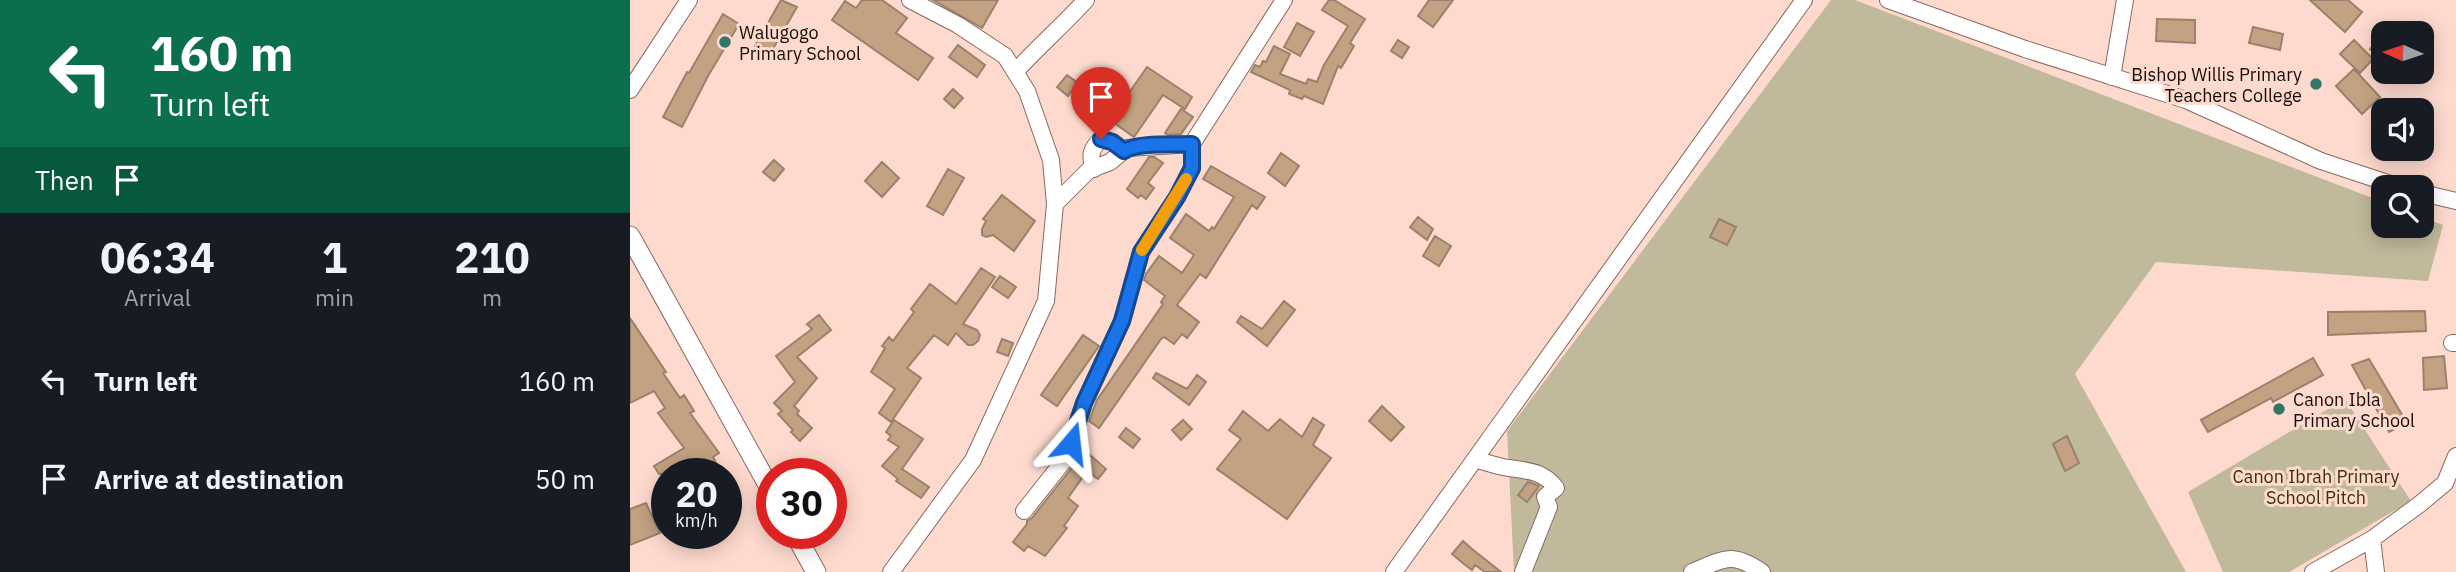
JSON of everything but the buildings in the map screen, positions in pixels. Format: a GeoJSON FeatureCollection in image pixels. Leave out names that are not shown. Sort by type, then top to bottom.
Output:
{"type":"FeatureCollection","features":[{"type":"Feature","properties":{"kind":"main road"},"geometry":{"type":"LineString","coordinates":[[630,236],[756,463]]}},
{"type":"Feature","properties":{"kind":"main road"},"geometry":{"type":"LineString","coordinates":[[803,549],[816,572]]}},
{"type":"Feature","properties":{"kind":"street"},"geometry":{"type":"LineString","coordinates":[[630,90],[689,0]]}},
{"type":"Feature","properties":{"kind":"street"},"geometry":{"type":"LineString","coordinates":[[891,572],[973,460],[1046,301],[1055,204],[1051,160],[1027,92],[1005,56],[958,25],[911,0]]}},
{"type":"Feature","properties":{"kind":"street"},"geometry":{"type":"LineString","coordinates":[[1015,72],[1086,0]]}},
{"type":"Feature","properties":{"kind":"street"},"geometry":{"type":"LineString","coordinates":[[1024,511],[1066,458],[1084,403],[1122,321],[1141,252],[1177,197],[1192,168],[1192,144],[1284,0]]}},
{"type":"Feature","properties":{"kind":"street"},"geometry":{"type":"LineString","coordinates":[[1394,572],[1804,0]]}},
{"type":"Feature","properties":{"kind":"street"},"geometry":{"type":"LineString","coordinates":[[1888,0],[2112,78],[2186,100],[2321,161],[2371,177]]}},
{"type":"Feature","properties":{"kind":"street"},"geometry":{"type":"LineString","coordinates":[[2112,78],[2124,0]]}},
{"type":"Feature","properties":{"kind":"street"},"geometry":{"type":"LineString","coordinates":[[1094,169],[1092,148],[1101,139],[1112,142],[1124,151]]}},
{"type":"Feature","properties":{"kind":"street"},"geometry":{"type":"LineString","coordinates":[[1055,204],[1094,169],[1110,162],[1124,151],[1139,147],[1192,144]]}},
{"type":"Feature","properties":{"kind":"street"},"geometry":{"type":"LineString","coordinates":[[2434,196],[2456,201]]}},
{"type":"Feature","properties":{"kind":"street"},"geometry":{"type":"LineString","coordinates":[[1475,459],[1540,474],[1549,479],[1556,488],[1545,497],[1549,507],[1523,572]]}},
{"type":"Feature","properties":{"kind":"street"},"geometry":{"type":"LineString","coordinates":[[2313,572],[2372,539],[2420,504],[2445,483],[2455,460]]}},
{"type":"Feature","properties":{"kind":"street"},"geometry":{"type":"LineString","coordinates":[[2372,539],[2376,572]]}},
{"type":"Feature","properties":{"kind":"street"},"geometry":{"type":"LineString","coordinates":[[1692,572],[1730,558],[1740,558],[1762,572]]}},
{"type":"Feature","properties":{"kind":"green space"},"geometry":{"type":"Polygon","coordinates":[[[1831,0],[1855,0],[2371,197],[2371,238],[2434,238],[2434,222],[2443,225],[2428,281],[2156,262],[2075,374],[2186,572],[1514,572],[1507,431],[1831,0]]]}},
{"type":"Feature","properties":{"kind":"green space","name":"Canon Ibrah Primary School Pitch"},"geometry":{"type":"Polygon","coordinates":[[[2345,399],[2411,501],[2289,572],[2223,572],[2188,492],[2345,399]]]}},
{"type":"Feature","properties":{"kind":"slow traffic"},"geometry":{"type":"LineString","coordinates":[[1142,250],[1186,179]]}},
{"type":"Feature","properties":{"kind":"place","name":"Walugogo Primary School"},"geometry":{"type":"Point","coordinates":[725,42]}},
{"type":"Feature","properties":{"kind":"place","name":"Bishop Willis Primary Teachers College"},"geometry":{"type":"Point","coordinates":[2316,84]}},
{"type":"Feature","properties":{"kind":"place","name":"Canon Ibla Primary School"},"geometry":{"type":"Point","coordinates":[2279,409]}},
{"type":"Feature","properties":{"kind":"route"},"geometry":{"type":"LineString","coordinates":[[1071,443],[1096,374],[1122,321],[1141,252],[1177,197],[1192,168],[1192,144],[1127,148],[1124,151],[1112,142],[1101,139]]}}]}
